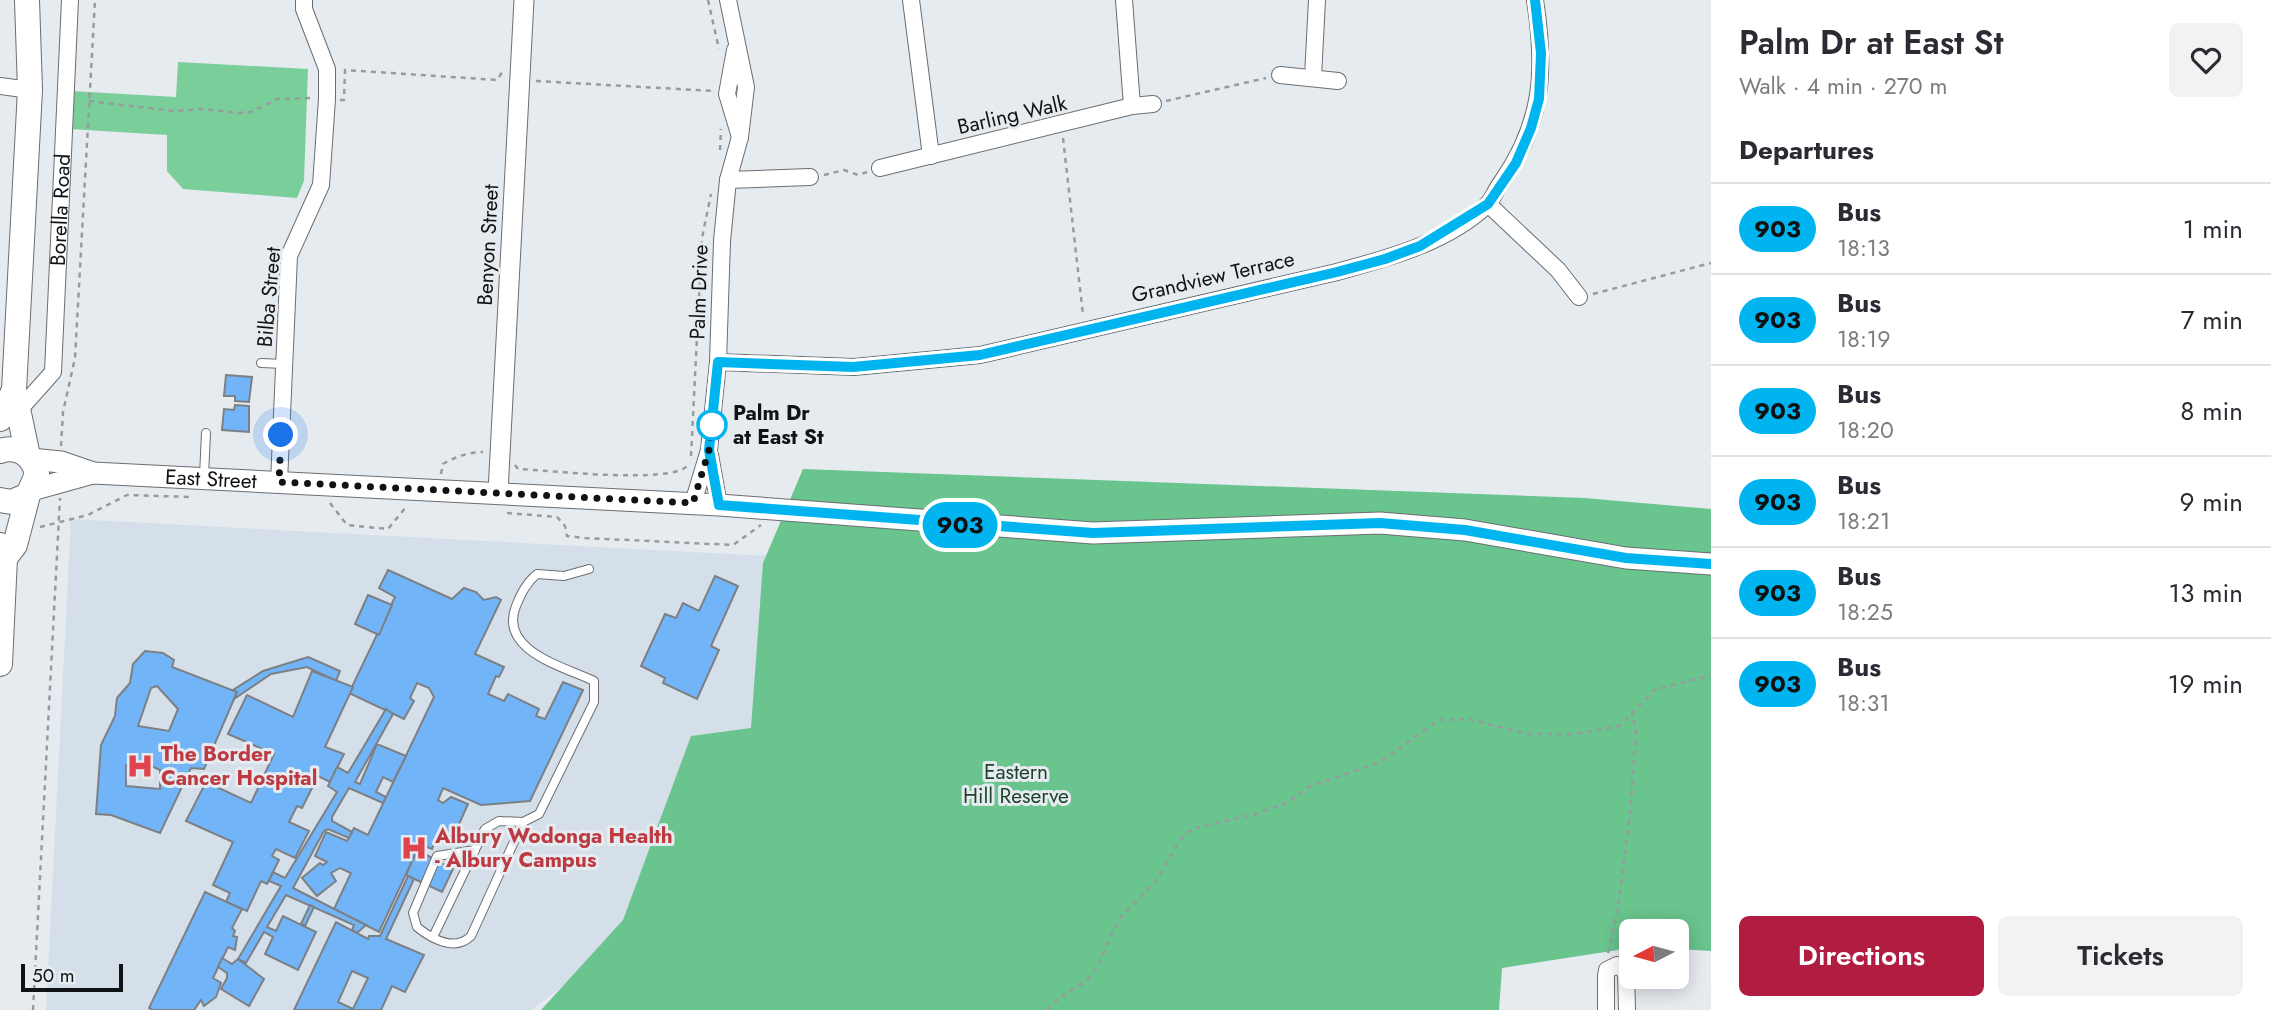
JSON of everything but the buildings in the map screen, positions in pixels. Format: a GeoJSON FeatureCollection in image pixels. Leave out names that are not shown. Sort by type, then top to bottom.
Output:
{"type":"FeatureCollection","features":[{"type":"Feature","properties":{"kind":"main road","name":"Borella Road"},"geometry":{"type":"LineString","coordinates":[[27,0],[30,90],[11,406],[37,474],[30,492]]}},
{"type":"Feature","properties":{"kind":"main road"},"geometry":{"type":"LineString","coordinates":[[0,451],[13,449],[29,457]]}},
{"type":"Feature","properties":{"kind":"main road","name":"East Street"},"geometry":{"type":"LineString","coordinates":[[29,457],[61,472],[693,503],[1093,533],[1380,523],[1465,530],[1626,558],[1711,564]]}},
{"type":"Feature","properties":{"kind":"main road","name":"East Street"},"geometry":{"type":"LineString","coordinates":[[30,492],[61,472]]}},
{"type":"Feature","properties":{"kind":"main road"},"geometry":{"type":"LineString","coordinates":[[0,500],[12,502],[30,492]]}},
{"type":"Feature","properties":{"kind":"main road"},"geometry":{"type":"LineString","coordinates":[[0,664],[3,551],[15,545],[30,492]]}},
{"type":"Feature","properties":{"kind":"street","name":"Borella Road"},"geometry":{"type":"LineString","coordinates":[[11,406],[53,372],[70,0]]}},
{"type":"Feature","properties":{"kind":"street","name":"Bilba Street"},"geometry":{"type":"LineString","coordinates":[[279,482],[289,256],[321,185],[327,99],[327,69],[304,9],[304,0]]}},
{"type":"Feature","properties":{"kind":"street","name":"Benyon Street"},"geometry":{"type":"LineString","coordinates":[[498,492],[524,0]]}},
{"type":"Feature","properties":{"kind":"street","name":"Palm Drive"},"geometry":{"type":"LineString","coordinates":[[693,503],[709,450],[718,362],[721,181],[740,137],[746,87],[728,0]]}},
{"type":"Feature","properties":{"kind":"street"},"geometry":{"type":"LineString","coordinates":[[911,0],[931,156]]}},
{"type":"Feature","properties":{"kind":"street"},"geometry":{"type":"LineString","coordinates":[[1124,0],[1132,106]]}},
{"type":"Feature","properties":{"kind":"street"},"geometry":{"type":"LineString","coordinates":[[1313,77],[1317,0]]}},
{"type":"Feature","properties":{"kind":"street","name":"Grandview Terrace"},"geometry":{"type":"LineString","coordinates":[[718,362],[809,367],[980,355],[1385,259],[1454,228],[1488,204],[1516,163],[1531,128],[1539,99],[1541,53],[1535,0]]}},
{"type":"Feature","properties":{"kind":"street"},"geometry":{"type":"LineString","coordinates":[[1280,75],[1338,81]]}},
{"type":"Feature","properties":{"kind":"street"},"geometry":{"type":"LineString","coordinates":[[0,86],[30,90]]}},
{"type":"Feature","properties":{"kind":"street","name":"Barling Walk"},"geometry":{"type":"LineString","coordinates":[[880,168],[1132,106],[1153,104]]}},
{"type":"Feature","properties":{"kind":"street"},"geometry":{"type":"LineString","coordinates":[[721,181],[810,177]]}},
{"type":"Feature","properties":{"kind":"street"},"geometry":{"type":"LineString","coordinates":[[1488,204],[1558,270],[1579,297]]}},
{"type":"Feature","properties":{"kind":"street","name":"Palm Drive"},"geometry":{"type":"LineString","coordinates":[[709,450],[719,505]]}},
{"type":"Feature","properties":{"kind":"street"},"geometry":{"type":"LineString","coordinates":[[1606,1010],[1607,970],[1617,965],[1626,972],[1627,1010]]}},
{"type":"Feature","properties":{"kind":"lane"},"geometry":{"type":"LineString","coordinates":[[261,363],[284,364]]}},
{"type":"Feature","properties":{"kind":"lane"},"geometry":{"type":"LineString","coordinates":[[204,479],[206,433]]}},
{"type":"Feature","properties":{"kind":"lane"},"geometry":{"type":"LineString","coordinates":[[433,937],[490,824],[523,822],[539,814],[594,702],[594,681],[530,652],[513,627],[514,611],[522,591],[537,575],[564,576],[589,569]]}},
{"type":"Feature","properties":{"kind":"lane"},"geometry":{"type":"LineString","coordinates":[[475,850],[437,856],[413,913],[417,927],[451,944],[466,941],[471,936],[523,822]]}},
{"type":"Feature","properties":{"kind":"path"},"geometry":{"type":"LineString","coordinates":[[33,1010],[64,412],[75,358],[95,0]]}},
{"type":"Feature","properties":{"kind":"path"},"geometry":{"type":"LineString","coordinates":[[708,0],[719,49]]}},
{"type":"Feature","properties":{"kind":"path"},"geometry":{"type":"LineString","coordinates":[[344,100],[345,70],[497,80],[503,71]]}},
{"type":"Feature","properties":{"kind":"path"},"geometry":{"type":"LineString","coordinates":[[536,74],[537,82],[718,92],[719,98]]}},
{"type":"Feature","properties":{"kind":"path"},"geometry":{"type":"LineString","coordinates":[[1153,104],[1280,75]]}},
{"type":"Feature","properties":{"kind":"path"},"geometry":{"type":"LineString","coordinates":[[89,101],[173,111],[204,109],[238,113],[251,112],[276,99],[311,98]]}},
{"type":"Feature","properties":{"kind":"path"},"geometry":{"type":"LineString","coordinates":[[719,158],[721,120]]}},
{"type":"Feature","properties":{"kind":"path"},"geometry":{"type":"LineString","coordinates":[[1061,125],[1085,329]]}},
{"type":"Feature","properties":{"kind":"path"},"geometry":{"type":"LineString","coordinates":[[810,177],[844,170],[858,174],[880,168]]}},
{"type":"Feature","properties":{"kind":"path"},"geometry":{"type":"LineString","coordinates":[[441,474],[443,464],[469,452],[516,453],[515,465],[519,469],[646,476],[686,469],[691,458],[702,238],[721,181]]}},
{"type":"Feature","properties":{"kind":"path"},"geometry":{"type":"LineString","coordinates":[[1579,297],[1711,263]]}},
{"type":"Feature","properties":{"kind":"path"},"geometry":{"type":"LineString","coordinates":[[1047,1010],[1059,998],[1085,982],[1097,968],[1118,920],[1156,881],[1185,834],[1195,828],[1256,814],[1288,802],[1309,787],[1380,762],[1439,720],[1468,719],[1498,729],[1547,735],[1619,726],[1655,690],[1711,675]]}},
{"type":"Feature","properties":{"kind":"path"},"geometry":{"type":"LineString","coordinates":[[1607,970],[1608,939],[1618,907],[1630,814],[1636,732],[1632,713]]}},
{"type":"Feature","properties":{"kind":"shaded area","name":"Albury Wodonga Health - Albury Campus"},"geometry":{"type":"Polygon","coordinates":[[[71,519],[788,557],[768,980],[585,970],[531,1010],[46,1010],[71,519]]]}},
{"type":"Feature","properties":{"kind":"green space"},"geometry":{"type":"Polygon","coordinates":[[[178,62],[308,69],[304,181],[297,198],[183,189],[167,171],[167,135],[70,129],[71,91],[176,97],[178,62]]]}},
{"type":"Feature","properties":{"kind":"green space","name":"Eastern Hill Reserve"},"geometry":{"type":"Polygon","coordinates":[[[803,469],[1584,498],[1711,509],[1711,951],[1689,950],[1689,919],[1619,919],[1619,950],[1502,968],[1499,1010],[541,1010],[623,920],[691,736],[751,728],[763,563],[803,469]]]}},
{"type":"Feature","properties":{"kind":"bus line","name":"903"},"geometry":{"type":"LineString","coordinates":[[1535,0],[1541,73],[1539,99],[1531,128],[1516,163],[1499,184],[1488,204],[1454,228],[1420,246],[1337,272],[1253,289],[980,355],[853,367],[718,362],[709,450],[719,505],[1093,533],[1380,523],[1465,530],[1626,558],[1711,564]]}},
{"type":"Feature","properties":{"kind":"place","name":"Palm Dr at East St"},"geometry":{"type":"Point","coordinates":[712,425]}},
{"type":"Feature","properties":{"kind":"place","name":"The Border Cancer Hospital"},"geometry":{"type":"Point","coordinates":[140,766]}},
{"type":"Feature","properties":{"kind":"place","name":"Albury Wodonga Health - Albury Campus"},"geometry":{"type":"Point","coordinates":[414,848]}},
{"type":"Feature","properties":{"kind":"route"},"geometry":{"type":"LineString","coordinates":[[281,435],[279,482],[693,503],[709,450],[712,425]]}}]}
